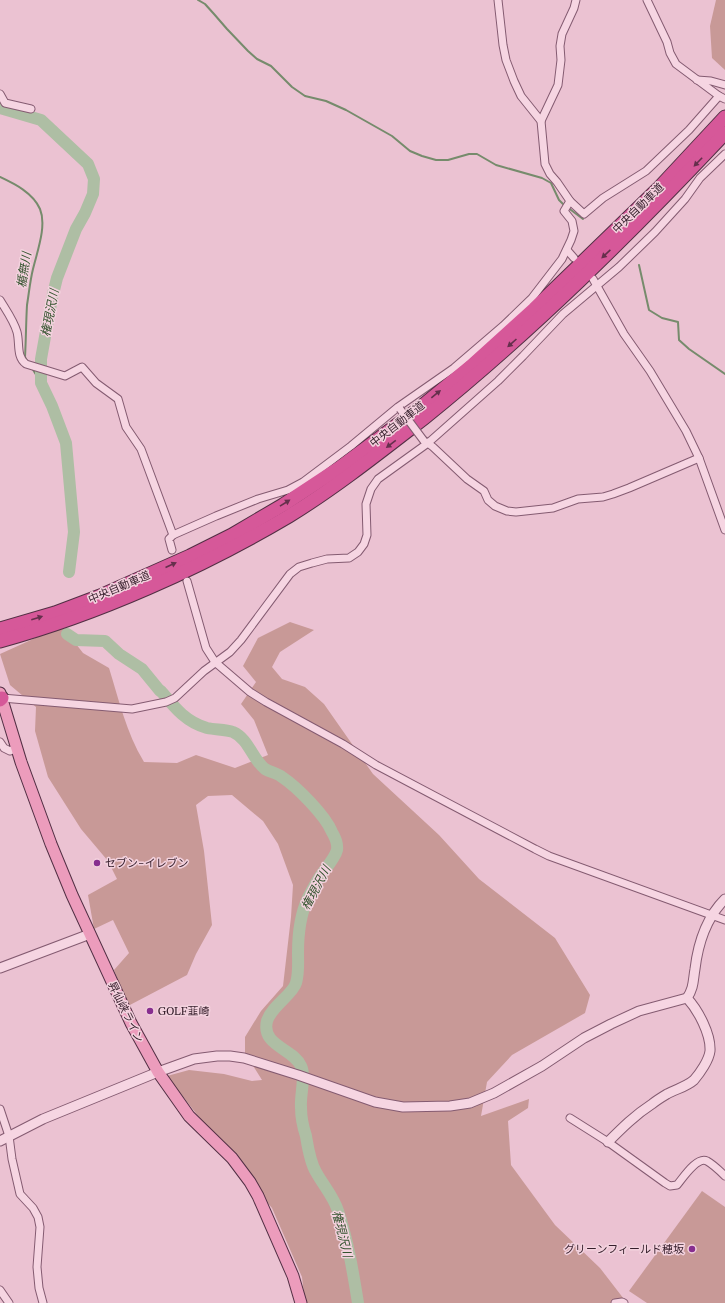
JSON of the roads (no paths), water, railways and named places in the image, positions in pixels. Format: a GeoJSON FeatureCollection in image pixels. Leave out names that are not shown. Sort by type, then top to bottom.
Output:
{"type":"FeatureCollection","features":[{"type":"Feature","properties":{"kind":"highway","name":"中央自動車道"},"geometry":{"type":"LineString","coordinates":[[2,638],[55,613],[100,596],[190,556],[232,535],[283,505],[339,468],[459,376],[522,319],[658,189],[725,117]]}},
{"type":"Feature","properties":{"kind":"highway","name":"中央自動車道"},"geometry":{"type":"LineString","coordinates":[[2,638],[104,606],[195,566],[238,545],[290,514],[344,478],[416,424],[509,346],[648,214],[725,133]]}},
{"type":"Feature","properties":{"kind":"main road","name":"昇仙峡ライン"},"geometry":{"type":"LineString","coordinates":[[0,697],[16,748],[51,844],[72,895],[131,1023],[158,1072],[190,1116],[232,1158],[250,1182],[258,1196],[293,1276],[301,1303]]}},
{"type":"Feature","properties":{"kind":"street"},"geometry":{"type":"LineString","coordinates":[[498,0],[506,60],[521,96],[541,121]]}},
{"type":"Feature","properties":{"kind":"street"},"geometry":{"type":"LineString","coordinates":[[576,0],[562,34],[558,85],[541,121],[545,164],[550,174],[570,201],[584,214],[603,198],[646,171],[722,97],[676,64],[647,0]]}},
{"type":"Feature","properties":{"kind":"street"},"geometry":{"type":"LineString","coordinates":[[697,80],[711,81],[725,85]]}},
{"type":"Feature","properties":{"kind":"street"},"geometry":{"type":"LineString","coordinates":[[0,94],[5,103],[31,109]]}},
{"type":"Feature","properties":{"kind":"street"},"geometry":{"type":"LineString","coordinates":[[0,697],[132,709],[166,702],[175,698],[204,670],[230,652],[242,640],[290,574],[299,567],[312,562],[327,559],[349,558],[358,552],[364,544],[366,535],[366,504],[370,489],[378,479],[426,442],[498,381],[594,282],[619,267],[655,232],[685,199],[700,178],[725,154]]}},
{"type":"Feature","properties":{"kind":"street"},"geometry":{"type":"LineString","coordinates":[[172,550],[169,539],[173,535],[258,499],[288,490],[303,482],[399,408],[454,368],[503,326],[532,298],[562,259],[567,250],[574,231],[572,220],[564,211],[570,201]]}},
{"type":"Feature","properties":{"kind":"street"},"geometry":{"type":"LineString","coordinates":[[567,250],[574,258]]}},
{"type":"Feature","properties":{"kind":"street"},"geometry":{"type":"LineString","coordinates":[[594,282],[624,334],[650,371],[686,431],[699,458],[725,530]]}},
{"type":"Feature","properties":{"kind":"street"},"geometry":{"type":"LineString","coordinates":[[0,300],[16,330],[19,341],[19,354],[22,362],[65,376],[82,367],[96,383],[118,399],[126,427],[141,449],[173,535]]}},
{"type":"Feature","properties":{"kind":"street"},"geometry":{"type":"LineString","coordinates":[[399,408],[426,442],[467,479],[484,491],[488,500],[495,506],[507,511],[516,512],[553,508],[578,499],[603,497],[629,488],[699,458]]}},
{"type":"Feature","properties":{"kind":"street"},"geometry":{"type":"LineString","coordinates":[[187,581],[202,639],[206,648],[215,662],[250,692],[344,744],[376,765],[549,856],[725,920]]}},
{"type":"Feature","properties":{"kind":"street"},"geometry":{"type":"LineString","coordinates":[[0,742],[4,748],[10,751],[16,748]]}},
{"type":"Feature","properties":{"kind":"street"},"geometry":{"type":"LineString","coordinates":[[0,1141],[43,1119],[158,1072],[194,1059],[217,1056],[244,1058],[375,1102],[403,1107],[450,1106],[470,1102],[494,1093],[542,1066],[584,1038],[611,1024],[639,1011],[688,998],[692,991],[699,945],[717,907],[725,899]]}},
{"type":"Feature","properties":{"kind":"street"},"geometry":{"type":"LineString","coordinates":[[0,968],[90,934]]}},
{"type":"Feature","properties":{"kind":"street"},"geometry":{"type":"LineString","coordinates":[[608,1142],[628,1122],[650,1105],[695,1079],[703,1066],[710,1051],[709,1041],[706,1030],[696,1008],[688,998]]}},
{"type":"Feature","properties":{"kind":"street"},"geometry":{"type":"LineString","coordinates":[[0,1109],[9,1136],[12,1159],[20,1194],[33,1208],[38,1217],[40,1227],[38,1274],[39,1288],[43,1303]]}},
{"type":"Feature","properties":{"kind":"street"},"geometry":{"type":"LineString","coordinates":[[570,1118],[608,1142],[670,1186],[677,1185],[696,1162],[701,1160],[707,1161],[725,1176]]}},
{"type":"Feature","properties":{"kind":"street"},"geometry":{"type":"LineString","coordinates":[[0,1290],[9,1303]]}},
{"type":"Feature","properties":{"kind":"street"},"geometry":{"type":"LineString","coordinates":[[615,1303],[624,1303]]}},
{"type":"Feature","properties":{"kind":"waterway"},"geometry":{"type":"LineString","coordinates":[[198,0],[205,4],[248,51],[257,59],[271,66],[292,87],[305,96],[326,101],[346,110],[392,136],[410,151],[422,156],[436,160],[448,160],[469,154],[477,154],[496,165],[542,178],[551,183],[559,200],[583,219]]}},
{"type":"Feature","properties":{"kind":"waterway","name":"権現沢川"},"geometry":{"type":"LineString","coordinates":[[0,108],[41,120],[88,164],[94,179],[93,194],[76,229],[57,278],[41,359],[41,383],[52,406],[66,443],[74,532],[69,572]]}},
{"type":"Feature","properties":{"kind":"waterway","name":"楯無川"},"geometry":{"type":"LineString","coordinates":[[0,177],[17,186],[33,198],[37,203],[42,216],[41,239],[32,274],[27,305],[25,357],[27,361]]}},
{"type":"Feature","properties":{"kind":"waterway"},"geometry":{"type":"LineString","coordinates":[[639,265],[649,310],[662,318],[678,322],[679,340],[689,349],[725,374]]}},
{"type":"Feature","properties":{"kind":"waterway","name":"楯無川"},"geometry":{"type":"LineString","coordinates":[[32,368],[41,383]]}},
{"type":"Feature","properties":{"kind":"waterway","name":"権現沢川"},"geometry":{"type":"LineString","coordinates":[[67,634],[76,640],[105,641],[119,654],[142,669],[181,714],[193,722],[207,728],[230,731],[238,735],[247,744],[257,760],[265,769],[278,774],[295,787],[310,802],[328,825],[335,838],[337,843],[336,853],[316,883],[308,898],[301,918],[296,983],[291,992],[269,1016],[266,1029],[273,1041],[297,1060],[301,1066],[303,1075],[301,1114],[312,1164],[331,1196],[342,1222],[358,1303]]}},
{"type":"Feature","properties":{"kind":"place","name":"セブン-イレブン"},"geometry":{"type":"Point","coordinates":[97,863]}},
{"type":"Feature","properties":{"kind":"place","name":"GOLF韮崎"},"geometry":{"type":"Point","coordinates":[150,1011]}},
{"type":"Feature","properties":{"kind":"place","name":"グリーンフィールド穂坂"},"geometry":{"type":"Point","coordinates":[692,1249]}}]}
